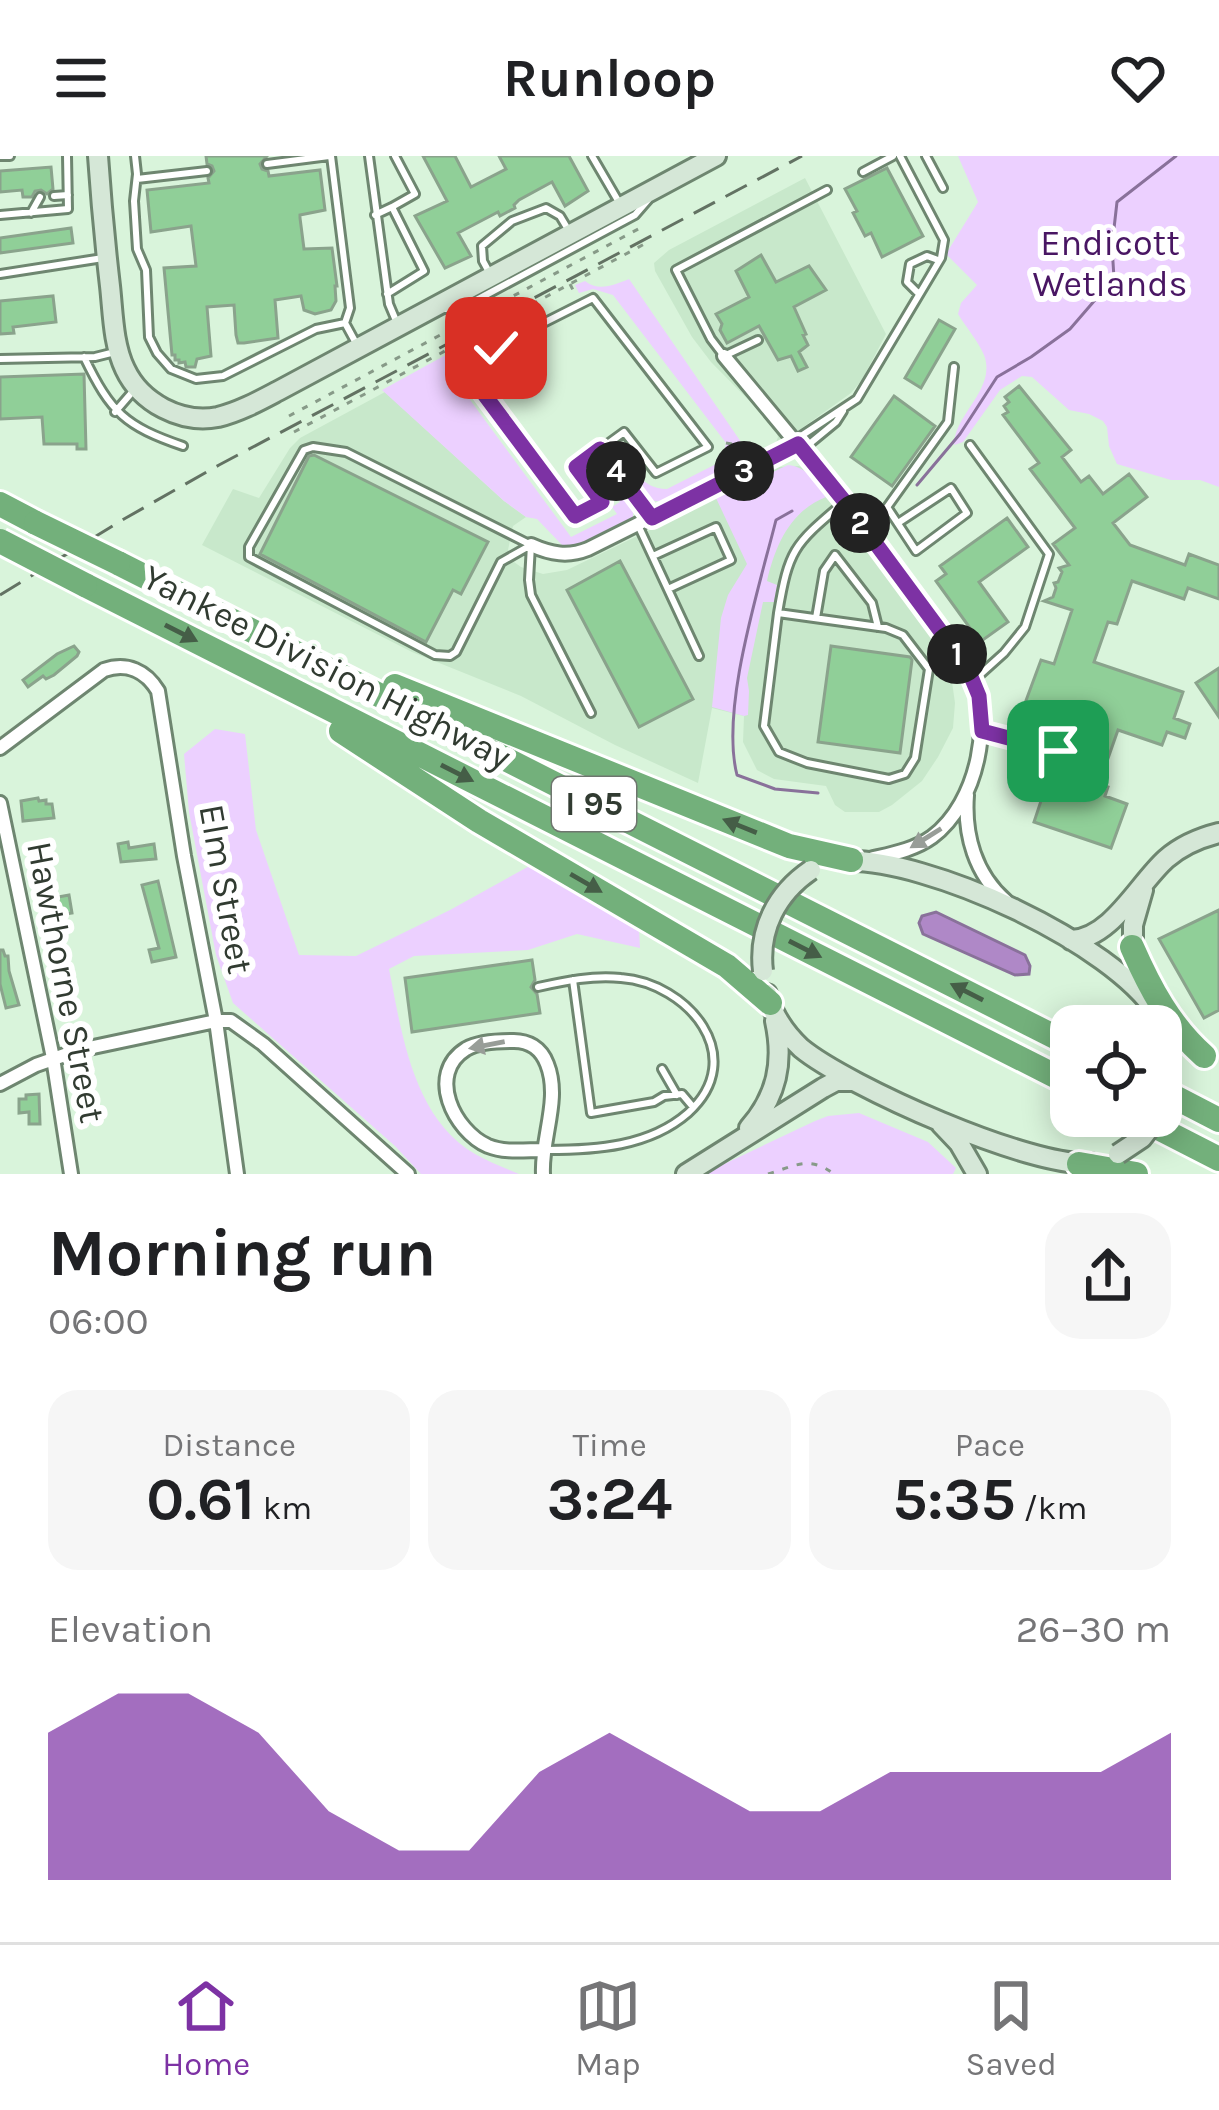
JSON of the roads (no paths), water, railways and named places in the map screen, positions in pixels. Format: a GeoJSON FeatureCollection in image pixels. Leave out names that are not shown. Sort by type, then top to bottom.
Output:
{"type":"FeatureCollection","features":[{"type":"Feature","properties":{"kind":"highway","name":"Yankee Division Highway"},"geometry":{"type":"LineString","coordinates":[[0,504],[1050,1034]]}},
{"type":"Feature","properties":{"kind":"highway","name":"Yankee Division Highway"},"geometry":{"type":"LineString","coordinates":[[0,542],[1050,1073]]}},
{"type":"Feature","properties":{"kind":"highway"},"geometry":{"type":"LineString","coordinates":[[257,633],[336,656],[421,698],[789,846],[857,861]]}},
{"type":"Feature","properties":{"kind":"highway"},"geometry":{"type":"LineString","coordinates":[[277,682],[340,731],[466,813],[727,966],[771,1007]]}},
{"type":"Feature","properties":{"kind":"highway"},"geometry":{"type":"LineString","coordinates":[[1132,947],[1178,1030],[1211,1060]]}},
{"type":"Feature","properties":{"kind":"highway"},"geometry":{"type":"LineString","coordinates":[[1182,1041],[1211,1060]]}},
{"type":"Feature","properties":{"kind":"highway"},"geometry":{"type":"LineString","coordinates":[[1182,1101],[1219,1120]]}},
{"type":"Feature","properties":{"kind":"highway"},"geometry":{"type":"LineString","coordinates":[[1176,1137],[1219,1159]]}},
{"type":"Feature","properties":{"kind":"highway"},"geometry":{"type":"LineString","coordinates":[[1073,1164],[1136,1174]]}},
{"type":"Feature","properties":{"kind":"main road"},"geometry":{"type":"LineString","coordinates":[[98,156],[118,351],[138,388],[158,405],[190,417],[218,416],[244,408],[716,156]]}},
{"type":"Feature","properties":{"kind":"main road"},"geometry":{"type":"LineString","coordinates":[[1071,940],[1098,931],[1173,853],[1219,833]]}},
{"type":"Feature","properties":{"kind":"main road"},"geometry":{"type":"LineString","coordinates":[[728,1147],[762,1114],[775,1087],[779,1055],[763,971],[763,940],[771,916],[788,889],[826,863],[857,861],[946,880],[1071,940],[1120,976],[1148,1005]]}},
{"type":"Feature","properties":{"kind":"main road"},"geometry":{"type":"LineString","coordinates":[[1147,880],[1137,906],[1132,947],[1153,1005]]}},
{"type":"Feature","properties":{"kind":"main road"},"geometry":{"type":"LineString","coordinates":[[771,1007],[804,1050],[870,1087],[1028,1154],[1073,1164]]}},
{"type":"Feature","properties":{"kind":"main road"},"geometry":{"type":"LineString","coordinates":[[686,1174],[832,1083],[847,1080],[870,1087]]}},
{"type":"Feature","properties":{"kind":"main road"},"geometry":{"type":"LineString","coordinates":[[933,1117],[959,1143],[977,1174]]}},
{"type":"Feature","properties":{"kind":"main road"},"geometry":{"type":"LineString","coordinates":[[1036,1174],[1118,1154],[1143,1137]]}},
{"type":"Feature","properties":{"kind":"street"},"geometry":{"type":"LineString","coordinates":[[724,356],[845,502],[974,680],[982,731],[968,788],[967,832],[979,867],[1000,895],[1029,917]]}},
{"type":"Feature","properties":{"kind":"street"},"geometry":{"type":"LineString","coordinates":[[531,545],[557,554],[578,553],[798,445]]}},
{"type":"Feature","properties":{"kind":"street","name":"Elm Street"},"geometry":{"type":"LineString","coordinates":[[0,748],[96,674],[114,667],[140,672],[153,683],[161,699],[216,1021],[231,1021],[263,1044],[408,1174]]}},
{"type":"Feature","properties":{"kind":"street"},"geometry":{"type":"LineString","coordinates":[[857,861],[924,842],[952,817],[968,788]]}},
{"type":"Feature","properties":{"kind":"street","name":"Hawthorne Street"},"geometry":{"type":"LineString","coordinates":[[0,803],[52,1058],[70,1174]]}},
{"type":"Feature","properties":{"kind":"street"},"geometry":{"type":"LineString","coordinates":[[0,1084],[79,1050],[216,1021],[237,1174]]}},
{"type":"Feature","properties":{"kind":"street"},"geometry":{"type":"LineString","coordinates":[[543,1150],[501,1150],[484,1144],[463,1126],[454,1114],[446,1085],[454,1058],[478,1044],[521,1041],[546,1060],[551,1093],[543,1174]]}},
{"type":"Feature","properties":{"kind":"lane"},"geometry":{"type":"LineString","coordinates":[[1,156],[10,156]]}},
{"type":"Feature","properties":{"kind":"lane"},"geometry":{"type":"LineString","coordinates":[[0,214],[68,208],[67,156]]}},
{"type":"Feature","properties":{"kind":"lane"},"geometry":{"type":"LineString","coordinates":[[135,156],[137,249],[146,270],[149,337],[171,369],[196,379],[223,376],[316,329],[345,323]]}},
{"type":"Feature","properties":{"kind":"lane"},"geometry":{"type":"LineString","coordinates":[[268,164],[330,156],[350,308],[345,323],[358,348]]}},
{"type":"Feature","properties":{"kind":"lane"},"geometry":{"type":"LineString","coordinates":[[369,156],[387,294],[398,326]]}},
{"type":"Feature","properties":{"kind":"lane"},"geometry":{"type":"LineString","coordinates":[[375,215],[415,194],[395,156]]}},
{"type":"Feature","properties":{"kind":"lane"},"geometry":{"type":"LineString","coordinates":[[592,156],[621,207]]}},
{"type":"Feature","properties":{"kind":"lane"},"geometry":{"type":"LineString","coordinates":[[798,445],[836,422],[863,391],[939,261],[944,240],[896,156],[863,172]]}},
{"type":"Feature","properties":{"kind":"lane"},"geometry":{"type":"LineString","coordinates":[[926,156],[943,188]]}},
{"type":"Feature","properties":{"kind":"lane"},"geometry":{"type":"LineString","coordinates":[[136,179],[207,171]]}},
{"type":"Feature","properties":{"kind":"lane"},"geometry":{"type":"LineString","coordinates":[[430,310],[469,304],[510,283],[635,215],[656,188]]}},
{"type":"Feature","properties":{"kind":"lane"},"geometry":{"type":"LineString","coordinates":[[758,340],[724,356],[676,270],[827,190]]}},
{"type":"Feature","properties":{"kind":"lane"},"geometry":{"type":"LineString","coordinates":[[54,196],[68,195]]}},
{"type":"Feature","properties":{"kind":"lane"},"geometry":{"type":"LineString","coordinates":[[32,213],[40,197]]}},
{"type":"Feature","properties":{"kind":"lane"},"geometry":{"type":"LineString","coordinates":[[387,294],[424,271],[392,207]]}},
{"type":"Feature","properties":{"kind":"lane"},"geometry":{"type":"LineString","coordinates":[[491,277],[482,246],[512,221],[547,208],[560,216],[571,234]]}},
{"type":"Feature","properties":{"kind":"lane"},"geometry":{"type":"LineString","coordinates":[[919,295],[907,281],[910,264],[927,256],[939,261]]}},
{"type":"Feature","properties":{"kind":"lane"},"geometry":{"type":"LineString","coordinates":[[0,274],[107,257]]}},
{"type":"Feature","properties":{"kind":"lane"},"geometry":{"type":"LineString","coordinates":[[596,299],[709,447],[656,473],[623,432],[600,449],[576,467],[602,502],[575,516],[472,378],[473,362],[596,299]]}},
{"type":"Feature","properties":{"kind":"lane"},"geometry":{"type":"LineString","coordinates":[[0,359],[85,357],[118,351]]}},
{"type":"Feature","properties":{"kind":"lane"},"geometry":{"type":"LineString","coordinates":[[85,357],[115,412],[149,434],[184,446]]}},
{"type":"Feature","properties":{"kind":"lane"},"geometry":{"type":"LineString","coordinates":[[868,534],[948,422],[954,367]]}},
{"type":"Feature","properties":{"kind":"lane"},"geometry":{"type":"LineString","coordinates":[[115,412],[138,388]]}},
{"type":"Feature","properties":{"kind":"lane"},"geometry":{"type":"LineString","coordinates":[[970,445],[1049,554],[1025,627],[974,680]]}},
{"type":"Feature","properties":{"kind":"lane"},"geometry":{"type":"LineString","coordinates":[[314,447],[346,452],[531,545],[501,562],[450,656],[435,655],[249,557],[249,547],[304,450],[314,447]]}},
{"type":"Feature","properties":{"kind":"lane"},"geometry":{"type":"LineString","coordinates":[[600,449],[645,521],[653,556],[699,656]]}},
{"type":"Feature","properties":{"kind":"lane"},"geometry":{"type":"LineString","coordinates":[[887,507],[916,551],[967,513],[950,488],[898,523]]}},
{"type":"Feature","properties":{"kind":"lane"},"geometry":{"type":"LineString","coordinates":[[778,613],[903,635],[929,669],[914,758],[905,774],[889,779],[807,763],[779,752],[764,726],[778,613],[793,552],[800,540],[845,502]]}},
{"type":"Feature","properties":{"kind":"lane"},"geometry":{"type":"LineString","coordinates":[[653,556],[716,527],[731,560],[668,589]]}},
{"type":"Feature","properties":{"kind":"lane"},"geometry":{"type":"LineString","coordinates":[[531,545],[531,595],[591,713]]}},
{"type":"Feature","properties":{"kind":"lane"},"geometry":{"type":"LineString","coordinates":[[816,619],[824,571],[835,555],[872,603],[878,627]]}},
{"type":"Feature","properties":{"kind":"lane"},"geometry":{"type":"LineString","coordinates":[[982,731],[1058,751]]}},
{"type":"Feature","properties":{"kind":"lane"},"geometry":{"type":"LineString","coordinates":[[538,987],[626,978],[645,983],[694,1012],[710,1039],[713,1070],[693,1107],[661,1131],[586,1150],[543,1150]]}},
{"type":"Feature","properties":{"kind":"lane"},"geometry":{"type":"LineString","coordinates":[[573,980],[591,1113],[682,1094],[693,1107]]}},
{"type":"Feature","properties":{"kind":"lane"},"geometry":{"type":"LineString","coordinates":[[662,1069],[677,1095]]}},
{"type":"Feature","properties":{"kind":"waterway"},"geometry":{"type":"LineString","coordinates":[[917,485],[960,434],[997,377],[1070,329],[1114,278],[1117,202],[1176,156]]}},
{"type":"Feature","properties":{"kind":"waterway"},"geometry":{"type":"LineString","coordinates":[[792,511],[776,520],[752,613],[737,683],[733,748],[737,775],[775,789],[818,793]]}},
{"type":"Feature","properties":{"kind":"railway"},"geometry":{"type":"LineString","coordinates":[[0,595],[219,465],[802,156]]}},
{"type":"Feature","properties":{"kind":"park label","name":"Endicott Wetlands"},"geometry":{"type":"Point","coordinates":[1110,264]}}]}
